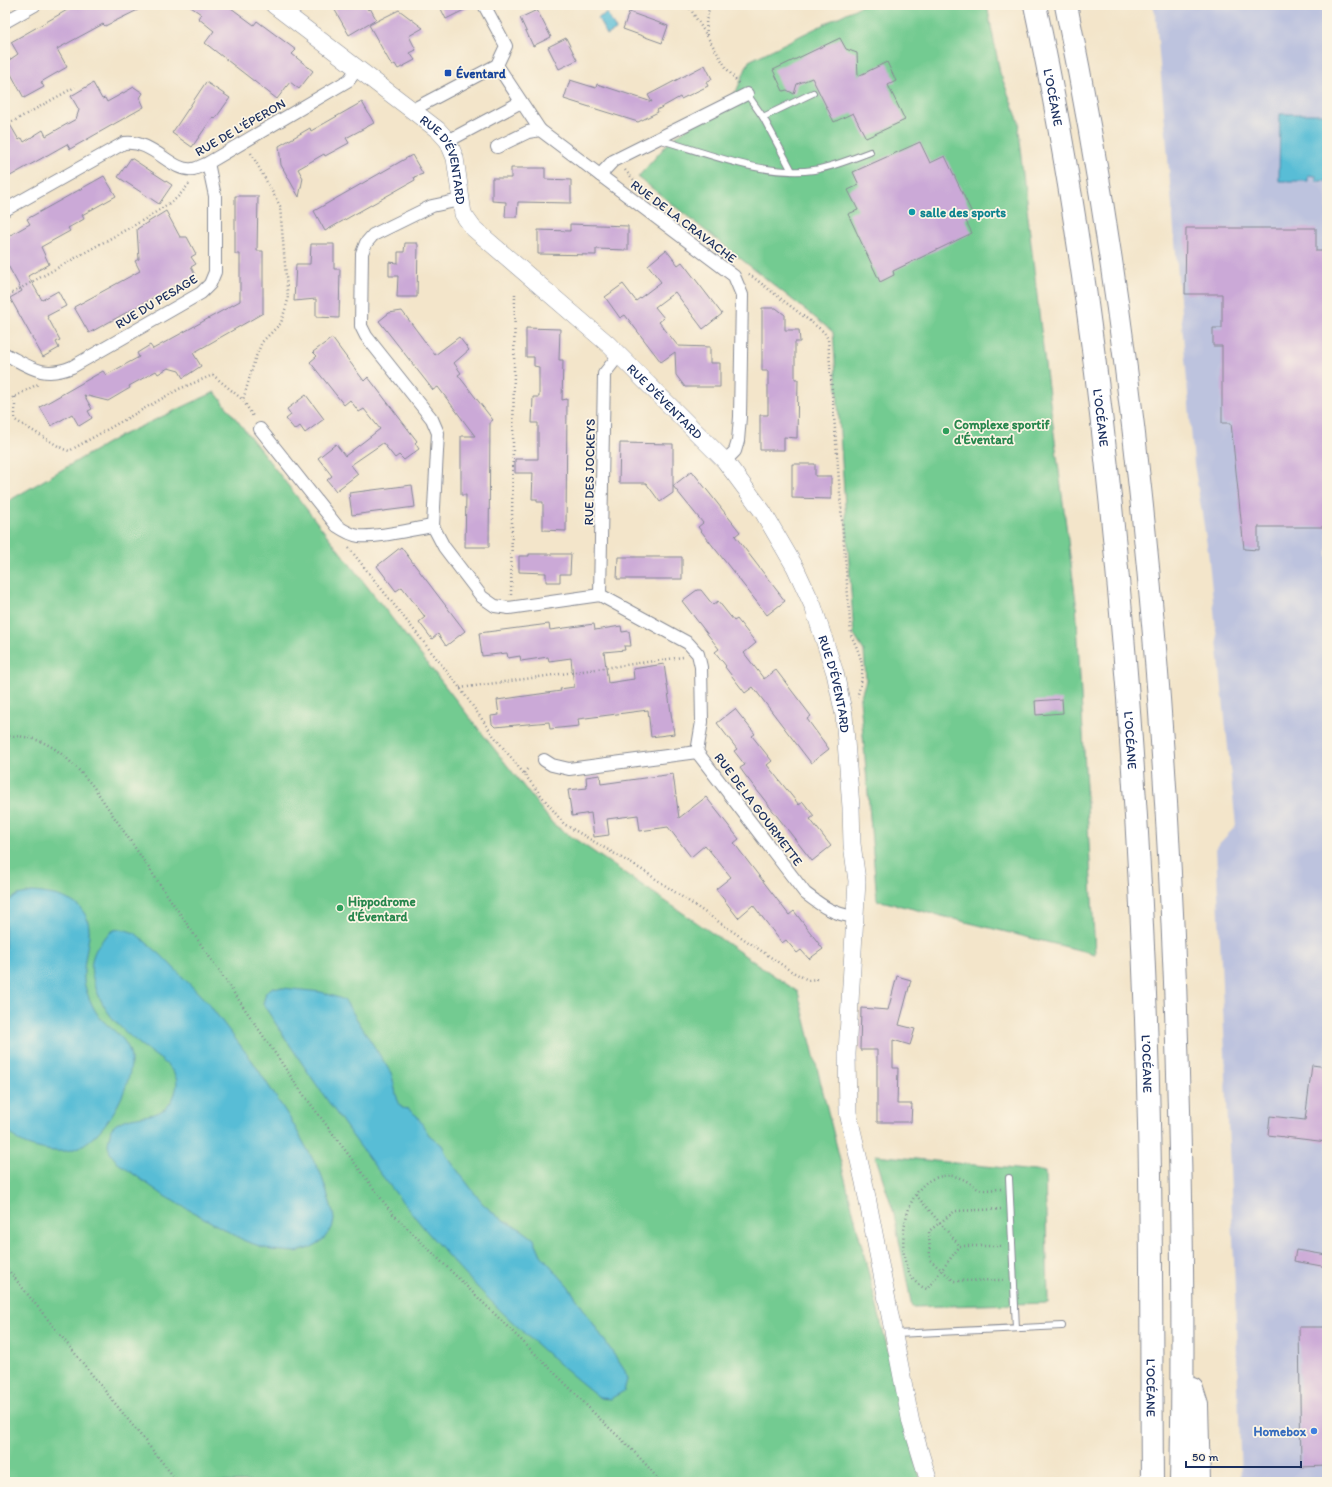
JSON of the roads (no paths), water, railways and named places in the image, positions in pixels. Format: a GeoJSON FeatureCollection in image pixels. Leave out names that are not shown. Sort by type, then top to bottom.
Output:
{"type":"FeatureCollection","features":[{"type":"Feature","properties":{"kind":"highway","name":"L’OCÉANE"},"geometry":{"type":"LineString","coordinates":[[1035,5],[1061,138],[1089,321],[1114,532],[1124,652],[1143,937],[1149,1122],[1152,1482]]}},
{"type":"Feature","properties":{"kind":"highway"},"geometry":{"type":"LineString","coordinates":[[1066,5],[1084,96],[1122,342],[1134,436],[1165,775],[1180,1121],[1184,1368],[1181,1482]]}},
{"type":"Feature","properties":{"kind":"highway"},"geometry":{"type":"LineString","coordinates":[[1184,1368],[1198,1405],[1199,1482]]}},
{"type":"Feature","properties":{"kind":"street"},"geometry":{"type":"LineString","coordinates":[[5,22],[36,5]]}},
{"type":"Feature","properties":{"kind":"street","name":"RUE D'ÉVENTARD"},"geometry":{"type":"LineString","coordinates":[[274,5],[438,130],[448,141],[455,158],[463,214],[473,228],[619,355],[725,461],[763,512],[795,567],[813,606],[835,673],[844,715],[852,844],[857,881],[847,1054],[848,1113],[864,1182],[911,1423],[929,1482]]}},
{"type":"Feature","properties":{"kind":"street"},"geometry":{"type":"LineString","coordinates":[[412,110],[497,65],[506,46],[484,5]]}},
{"type":"Feature","properties":{"kind":"street","name":"RUE DE LA CRAVACHE"},"geometry":{"type":"LineString","coordinates":[[497,65],[540,130],[734,276],[742,295],[738,441],[735,451],[725,461]]}},
{"type":"Feature","properties":{"kind":"street","name":"RUE DE L'ÉPERON"},"geometry":{"type":"LineString","coordinates":[[5,210],[124,143],[134,142],[145,145],[182,168],[193,169],[208,163],[349,80],[357,69]]}},
{"type":"Feature","properties":{"kind":"street"},"geometry":{"type":"LineString","coordinates":[[600,175],[613,161],[747,94]]}},
{"type":"Feature","properties":{"kind":"street"},"geometry":{"type":"LineString","coordinates":[[448,141],[521,102]]}},
{"type":"Feature","properties":{"kind":"street"},"geometry":{"type":"LineString","coordinates":[[497,147],[528,132],[540,130]]}},
{"type":"Feature","properties":{"kind":"street","name":"RUE DU PESAGE"},"geometry":{"type":"LineString","coordinates":[[5,354],[34,370],[51,373],[61,372],[201,293],[210,284],[214,272],[215,196],[208,163]]}},
{"type":"Feature","properties":{"kind":"street"},"geometry":{"type":"LineString","coordinates":[[460,200],[432,206],[373,235],[366,243],[362,253],[361,326],[366,336],[432,419],[438,433],[433,526],[444,547],[482,597],[495,606],[509,608],[600,595]]}},
{"type":"Feature","properties":{"kind":"street","name":"RUE DES JOCKEYS"},"geometry":{"type":"LineString","coordinates":[[600,595],[604,374],[619,355]]}},
{"type":"Feature","properties":{"kind":"street"},"geometry":{"type":"LineString","coordinates":[[260,429],[337,526],[359,536],[373,536],[433,526]]}},
{"type":"Feature","properties":{"kind":"street","name":"RUE DE LA GOURMETTE"},"geometry":{"type":"LineString","coordinates":[[600,595],[688,643],[698,654],[701,667],[702,722],[697,752],[805,893],[826,909],[843,916],[855,917]]}},
{"type":"Feature","properties":{"kind":"street"},"geometry":{"type":"LineString","coordinates":[[544,760],[552,765],[568,769],[697,752]]}},
{"type":"Feature","properties":{"kind":"lane"},"geometry":{"type":"LineString","coordinates":[[763,117],[813,93]]}},
{"type":"Feature","properties":{"kind":"lane"},"geometry":{"type":"LineString","coordinates":[[747,94],[763,117],[792,171]]}},
{"type":"Feature","properties":{"kind":"lane"},"geometry":{"type":"LineString","coordinates":[[658,139],[762,169],[792,171],[814,170],[844,163],[870,152]]}},
{"type":"Feature","properties":{"kind":"lane"},"geometry":{"type":"LineString","coordinates":[[1009,1178],[1016,1328]]}},
{"type":"Feature","properties":{"kind":"lane"},"geometry":{"type":"LineString","coordinates":[[894,1334],[1062,1326]]}},
{"type":"Feature","properties":{"kind":"water"},"geometry":{"type":"Polygon","coordinates":[[[607,13],[616,30],[607,35],[598,18],[607,13]]]}},
{"type":"Feature","properties":{"kind":"water"},"geometry":{"type":"Polygon","coordinates":[[[1280,114],[1327,114],[1327,181],[1316,181],[1316,176],[1308,175],[1308,181],[1279,181],[1280,114]]]}},
{"type":"Feature","properties":{"kind":"water"},"geometry":{"type":"Polygon","coordinates":[[[32,892],[63,898],[79,907],[85,915],[89,924],[89,936],[85,958],[84,981],[90,1001],[100,1018],[127,1044],[130,1051],[130,1071],[127,1084],[114,1112],[105,1124],[85,1144],[65,1151],[47,1150],[28,1145],[15,1138],[5,1125],[5,903],[18,895],[32,892]]]}},
{"type":"Feature","properties":{"kind":"water"},"geometry":{"type":"Polygon","coordinates":[[[122,929],[135,933],[161,955],[208,1003],[253,1062],[291,1120],[321,1174],[333,1212],[334,1220],[332,1228],[322,1241],[310,1248],[296,1252],[271,1250],[245,1241],[166,1197],[118,1163],[110,1153],[108,1144],[111,1129],[118,1123],[127,1119],[162,1111],[169,1105],[174,1096],[177,1085],[177,1080],[171,1069],[118,1025],[99,997],[92,974],[92,961],[96,949],[114,930],[122,929]]]}},
{"type":"Feature","properties":{"kind":"water"},"geometry":{"type":"Polygon","coordinates":[[[273,987],[321,992],[342,999],[346,1002],[391,1073],[399,1104],[402,1108],[408,1109],[417,1116],[429,1135],[442,1145],[448,1158],[482,1203],[498,1217],[522,1230],[534,1239],[541,1255],[568,1286],[625,1371],[627,1380],[624,1391],[610,1399],[600,1398],[522,1331],[450,1258],[375,1167],[263,1004],[266,992],[273,987]]]}},
{"type":"Feature","properties":{"kind":"place","name":"Éventard"},"geometry":{"type":"Point","coordinates":[448,73]}},
{"type":"Feature","properties":{"kind":"place","name":"salle des sports"},"geometry":{"type":"Point","coordinates":[912,212]}},
{"type":"Feature","properties":{"kind":"place","name":"Complexe sportif d'Éventard"},"geometry":{"type":"Point","coordinates":[946,431]}},
{"type":"Feature","properties":{"kind":"place","name":"Hippodrome d'Éventard"},"geometry":{"type":"Point","coordinates":[340,908]}},
{"type":"Feature","properties":{"kind":"place","name":"Homebox"},"geometry":{"type":"Point","coordinates":[1314,1431]}}]}
